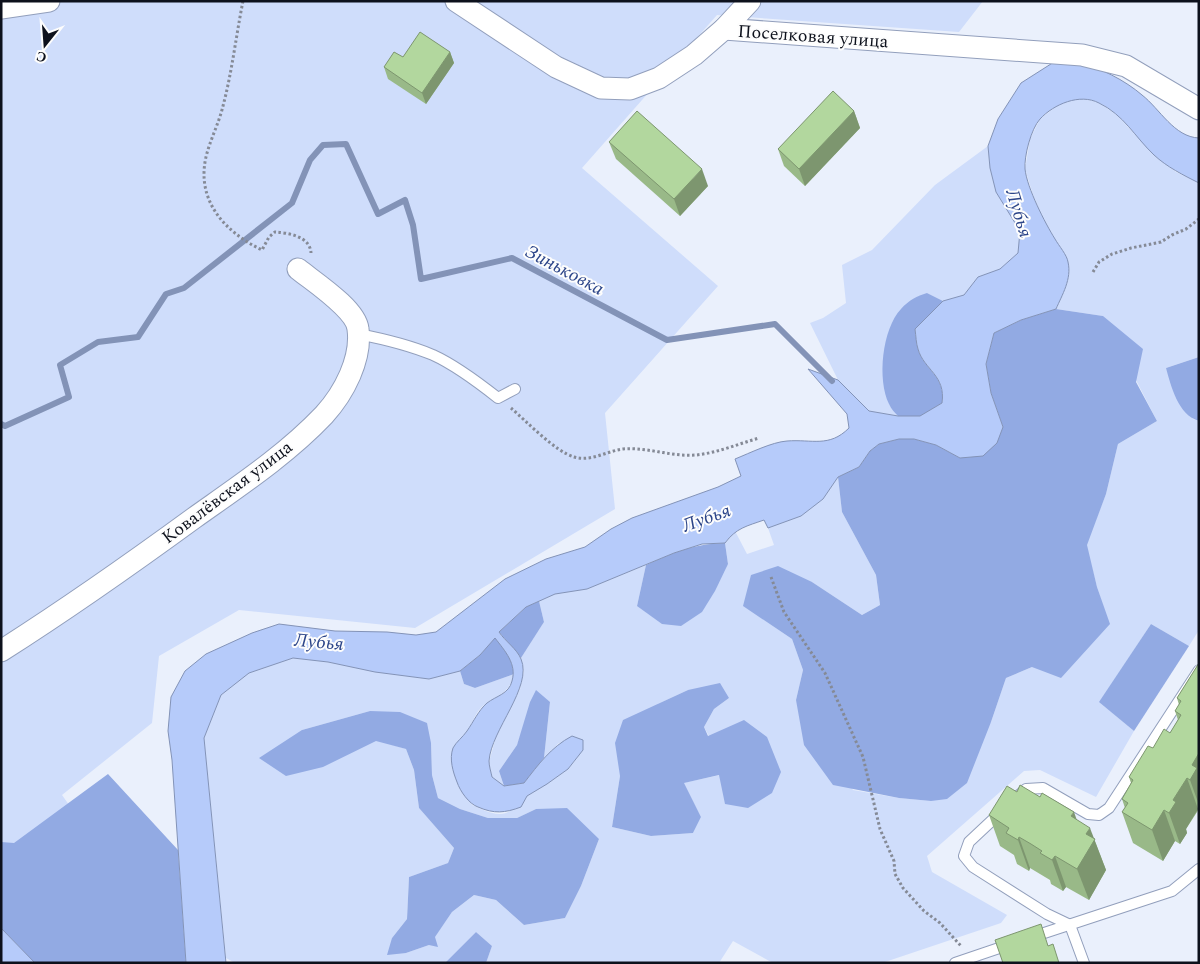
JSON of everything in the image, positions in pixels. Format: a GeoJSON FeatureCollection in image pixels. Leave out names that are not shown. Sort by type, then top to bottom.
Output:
{"type":"FeatureCollection","features":[{"type":"Feature","properties":{"kind":"street"},"geometry":{"type":"LineString","coordinates":[[1,8],[48,1]]}},
{"type":"Feature","properties":{"kind":"street","name":"Поселковая улица"},"geometry":{"type":"LineString","coordinates":[[456,1],[556,67],[600,88],[630,88],[659,78],[694,55],[724,29],[1082,55],[1126,66],[1199,109]]}},
{"type":"Feature","properties":{"kind":"street"},"geometry":{"type":"LineString","coordinates":[[724,29],[750,1]]}},
{"type":"Feature","properties":{"kind":"street","name":"Ковалёвская улица"},"geometry":{"type":"LineString","coordinates":[[1,651],[139,558],[275,459],[324,414],[337,398],[354,364],[358,350],[358,327],[354,317],[338,301],[302,272]]}},
{"type":"Feature","properties":{"kind":"lane"},"geometry":{"type":"LineString","coordinates":[[358,334],[408,346],[435,356],[498,398],[516,389]]}},
{"type":"Feature","properties":{"kind":"lane"},"geometry":{"type":"LineString","coordinates":[[1084,963],[1070,925],[1047,914],[973,868],[964,856],[969,842],[1026,789],[1043,788],[1088,814],[1099,815],[1109,808],[1199,670]]}},
{"type":"Feature","properties":{"kind":"lane"},"geometry":{"type":"LineString","coordinates":[[955,963],[973,960],[1172,891],[1199,868]]}},
{"type":"Feature","properties":{"kind":"path"},"geometry":{"type":"LineString","coordinates":[[243,1],[223,106],[204,171],[209,198],[215,212],[223,223],[253,246],[262,250],[269,237],[275,232],[284,232],[305,241],[310,249],[311,257],[302,272]]}},
{"type":"Feature","properties":{"kind":"path"},"geometry":{"type":"LineString","coordinates":[[1093,272],[1099,262],[1112,254],[1161,242],[1172,234],[1186,229],[1199,219]]}},
{"type":"Feature","properties":{"kind":"path"},"geometry":{"type":"LineString","coordinates":[[498,398],[554,446],[573,457],[583,459],[620,450],[633,449],[667,454],[696,455],[759,438]]}},
{"type":"Feature","properties":{"kind":"path"},"geometry":{"type":"LineString","coordinates":[[771,577],[784,612],[824,673],[863,757],[880,829],[894,861],[895,874],[903,888],[924,911],[940,922],[973,960]]}},
{"type":"Feature","properties":{"kind":"shaded area"},"geometry":{"type":"Polygon","coordinates":[[[1,1],[983,1],[959,32],[717,15],[582,168],[718,286],[605,413],[615,509],[415,628],[239,610],[159,656],[152,723],[62,795],[147,915],[106,963],[1,963],[1,1]]]}},
{"type":"Feature","properties":{"kind":"shaded area"},"geometry":{"type":"Polygon","coordinates":[[[1078,98],[1098,102],[1117,115],[1153,154],[1176,172],[1199,183],[1199,357],[1166,368],[1193,419],[1199,421],[1199,630],[1189,646],[1151,624],[1100,702],[1134,731],[1096,797],[1040,770],[1024,771],[927,856],[932,872],[1007,915],[1001,923],[882,963],[773,963],[733,941],[719,963],[486,963],[492,946],[476,932],[445,963],[235,963],[226,958],[204,738],[221,695],[249,673],[293,658],[429,679],[460,671],[464,684],[475,688],[514,674],[508,688],[482,707],[468,730],[453,749],[472,805],[493,813],[506,813],[512,810],[524,798],[554,780],[570,766],[581,750],[583,740],[559,743],[544,758],[550,702],[524,725],[517,745],[499,771],[504,786],[492,777],[489,762],[497,733],[520,689],[524,671],[521,658],[544,622],[539,601],[555,594],[587,589],[646,565],[637,606],[728,564],[725,543],[735,531],[747,554],[774,545],[768,528],[801,516],[823,499],[838,477],[842,512],[876,575],[880,605],[862,615],[812,582],[744,606],[792,639],[803,670],[796,700],[853,790],[931,801],[991,722],[1006,678],[1032,667],[1109,624],[1086,545],[1106,494],[1118,444],[1157,421],[1103,316],[1056,309],[1068,279],[1033,195],[1025,169],[1030,139],[1040,119],[1058,105],[1078,98]],[[688,690],[658,704],[620,776],[612,827],[651,836],[693,833],[701,817],[683,783],[720,775],[748,808],[704,727],[714,709],[729,698],[688,690]],[[370,711],[302,730],[376,740],[406,749],[414,770],[419,808],[454,848],[448,863],[409,877],[407,919],[392,938],[406,953],[429,945],[452,912],[474,895],[496,900],[524,925],[565,918],[581,886],[599,839],[536,809],[517,818],[488,818],[460,809],[438,798],[432,775],[431,743],[370,711]]]}},
{"type":"Feature","properties":{"kind":"shaded area"},"geometry":{"type":"Polygon","coordinates":[[[988,146],[990,168],[996,192],[1020,231],[1018,253],[1000,269],[978,277],[964,295],[943,301],[927,293],[889,404],[898,416],[869,411],[838,380],[810,323],[823,318],[846,303],[842,265],[872,250],[935,185],[988,146]]]}},
{"type":"Feature","properties":{"kind":"shaded area"},"geometry":{"type":"Polygon","coordinates":[[[927,293],[943,301],[915,329],[916,342],[921,356],[941,386],[942,403],[921,416],[898,416],[889,404],[883,382],[883,355],[889,329],[901,309],[907,303],[927,293]]]}},
{"type":"Feature","properties":{"kind":"shaded area"},"geometry":{"type":"Polygon","coordinates":[[[1056,309],[1103,316],[1143,349],[1136,382],[1157,421],[1118,444],[1106,494],[1087,545],[1097,587],[1110,624],[1061,678],[1032,667],[1006,678],[967,783],[947,799],[931,801],[899,798],[833,785],[804,745],[796,700],[803,670],[792,639],[743,606],[751,575],[778,566],[812,582],[862,615],[880,605],[876,575],[842,512],[838,477],[859,467],[870,451],[879,444],[899,439],[914,439],[936,445],[960,458],[1003,427],[991,393],[986,364],[994,333],[1021,320],[1056,309]]]}},
{"type":"Feature","properties":{"kind":"shaded area"},"geometry":{"type":"Polygon","coordinates":[[[1199,357],[1199,421],[1186,413],[1176,399],[1166,368],[1199,357]]]}},
{"type":"Feature","properties":{"kind":"shaded area"},"geometry":{"type":"Polygon","coordinates":[[[725,543],[728,564],[702,612],[681,626],[662,624],[637,606],[646,565],[684,550],[703,545],[725,543]]]}},
{"type":"Feature","properties":{"kind":"shaded area"},"geometry":{"type":"Polygon","coordinates":[[[539,601],[544,622],[521,658],[499,632],[526,607],[539,601]]]}},
{"type":"Feature","properties":{"kind":"shaded area"},"geometry":{"type":"Polygon","coordinates":[[[1151,624],[1189,646],[1134,731],[1099,702],[1151,624]]]}},
{"type":"Feature","properties":{"kind":"shaded area"},"geometry":{"type":"Polygon","coordinates":[[[495,637],[510,657],[514,674],[475,688],[464,684],[460,671],[480,655],[495,637]]]}},
{"type":"Feature","properties":{"kind":"shaded area"},"geometry":{"type":"Polygon","coordinates":[[[720,683],[729,698],[714,709],[704,727],[708,736],[744,720],[767,737],[781,772],[772,793],[748,808],[725,804],[719,775],[684,783],[701,817],[693,833],[651,836],[612,827],[620,776],[615,743],[623,720],[688,690],[720,683]]]}},
{"type":"Feature","properties":{"kind":"shaded area"},"geometry":{"type":"Polygon","coordinates":[[[536,690],[550,702],[544,758],[524,783],[504,786],[499,771],[517,745],[530,702],[536,690]]]}},
{"type":"Feature","properties":{"kind":"shaded area"},"geometry":{"type":"Polygon","coordinates":[[[370,711],[400,712],[427,723],[431,743],[432,775],[438,798],[460,809],[488,818],[517,818],[536,809],[567,808],[599,839],[581,886],[565,918],[524,925],[496,900],[474,895],[452,912],[435,937],[438,947],[429,945],[406,953],[387,955],[392,938],[407,919],[409,877],[448,863],[454,848],[419,808],[414,770],[406,749],[376,741],[323,767],[286,776],[259,758],[302,730],[370,711]]]}},
{"type":"Feature","properties":{"kind":"shaded area"},"geometry":{"type":"Polygon","coordinates":[[[108,774],[178,850],[186,963],[35,963],[1,928],[1,842],[14,843],[108,774]]]}},
{"type":"Feature","properties":{"kind":"shaded area"},"geometry":{"type":"Polygon","coordinates":[[[476,932],[492,946],[486,963],[445,963],[476,932]]]}},
{"type":"Feature","properties":{"kind":"water","name":"Лубья"},"geometry":{"type":"Polygon","coordinates":[[[1054,62],[1094,67],[1111,75],[1142,95],[1175,128],[1182,133],[1199,138],[1199,183],[1159,159],[1122,120],[1108,108],[1092,100],[1084,99],[1068,102],[1052,109],[1040,119],[1029,143],[1026,157],[1026,177],[1037,205],[1051,232],[1065,253],[1069,275],[1056,309],[1021,320],[994,333],[986,364],[991,393],[1003,427],[997,443],[983,456],[960,458],[936,445],[914,439],[899,439],[879,444],[870,451],[859,467],[838,477],[823,499],[801,516],[768,528],[764,520],[738,531],[725,543],[702,544],[674,553],[587,589],[555,594],[526,607],[499,632],[519,655],[523,670],[517,695],[491,749],[489,761],[492,777],[504,786],[524,783],[551,751],[572,736],[583,740],[583,750],[568,769],[527,796],[521,807],[515,809],[494,812],[471,803],[458,786],[451,761],[453,748],[481,709],[505,692],[512,681],[513,669],[511,663],[495,638],[480,655],[460,671],[429,679],[293,658],[249,673],[221,695],[204,738],[226,963],[186,963],[172,760],[168,731],[171,697],[185,671],[206,654],[252,633],[279,624],[335,631],[387,632],[416,635],[436,632],[505,579],[546,559],[585,547],[611,529],[632,518],[718,487],[741,476],[735,459],[775,443],[820,441],[842,434],[849,428],[847,414],[808,369],[838,380],[869,411],[898,416],[920,416],[942,403],[941,386],[921,356],[917,347],[915,329],[943,301],[964,295],[978,277],[1000,269],[1018,253],[1020,231],[996,192],[990,168],[988,146],[998,119],[1021,83],[1054,62]]]}},
{"type":"Feature","properties":{"kind":"water"},"geometry":{"type":"Polygon","coordinates":[[[1,928],[35,963],[1,963],[1,928]]]}},
{"type":"Feature","properties":{"kind":"building"},"geometry":{"type":"Polygon","coordinates":[[[420,32],[450,52],[422,93],[384,67],[394,52],[403,57],[420,32]]]}},
{"type":"Feature","properties":{"kind":"building"},"geometry":{"type":"Polygon","coordinates":[[[833,91],[854,111],[799,169],[778,149],[833,91]]]}},
{"type":"Feature","properties":{"kind":"building"},"geometry":{"type":"Polygon","coordinates":[[[637,111],[702,169],[674,199],[609,142],[637,111]]]}},
{"type":"Feature","properties":{"kind":"building"},"geometry":{"type":"Polygon","coordinates":[[[1199,663],[1199,753],[1192,765],[1197,768],[1190,780],[1187,778],[1173,800],[1176,802],[1169,813],[1164,810],[1152,830],[1122,812],[1128,803],[1122,799],[1133,780],[1129,777],[1148,746],[1153,748],[1164,729],[1170,733],[1181,715],[1175,711],[1181,701],[1177,698],[1199,663]]]}},
{"type":"Feature","properties":{"kind":"building"},"geometry":{"type":"Polygon","coordinates":[[[1020,785],[1040,797],[1042,793],[1074,812],[1071,816],[1090,828],[1086,834],[1095,839],[1077,869],[1055,856],[1052,860],[1040,853],[1042,851],[1031,844],[1019,837],[1018,840],[1006,833],[1009,828],[989,815],[1007,786],[1017,792],[1020,785]]]}},
{"type":"Feature","properties":{"kind":"building"},"geometry":{"type":"Polygon","coordinates":[[[1041,924],[1048,946],[1053,944],[1059,963],[1003,963],[995,940],[1041,924]]]}},
{"type":"Feature","properties":{"kind":"waterway","name":"Зиньковка"},"geometry":{"type":"LineString","coordinates":[[1,424],[5,426],[69,397],[60,365],[98,342],[138,337],[166,294],[184,288],[292,203],[310,160],[323,145],[346,144],[378,214],[405,200],[413,225],[421,279],[512,258],[667,340],[775,324],[832,381]]}}]}
